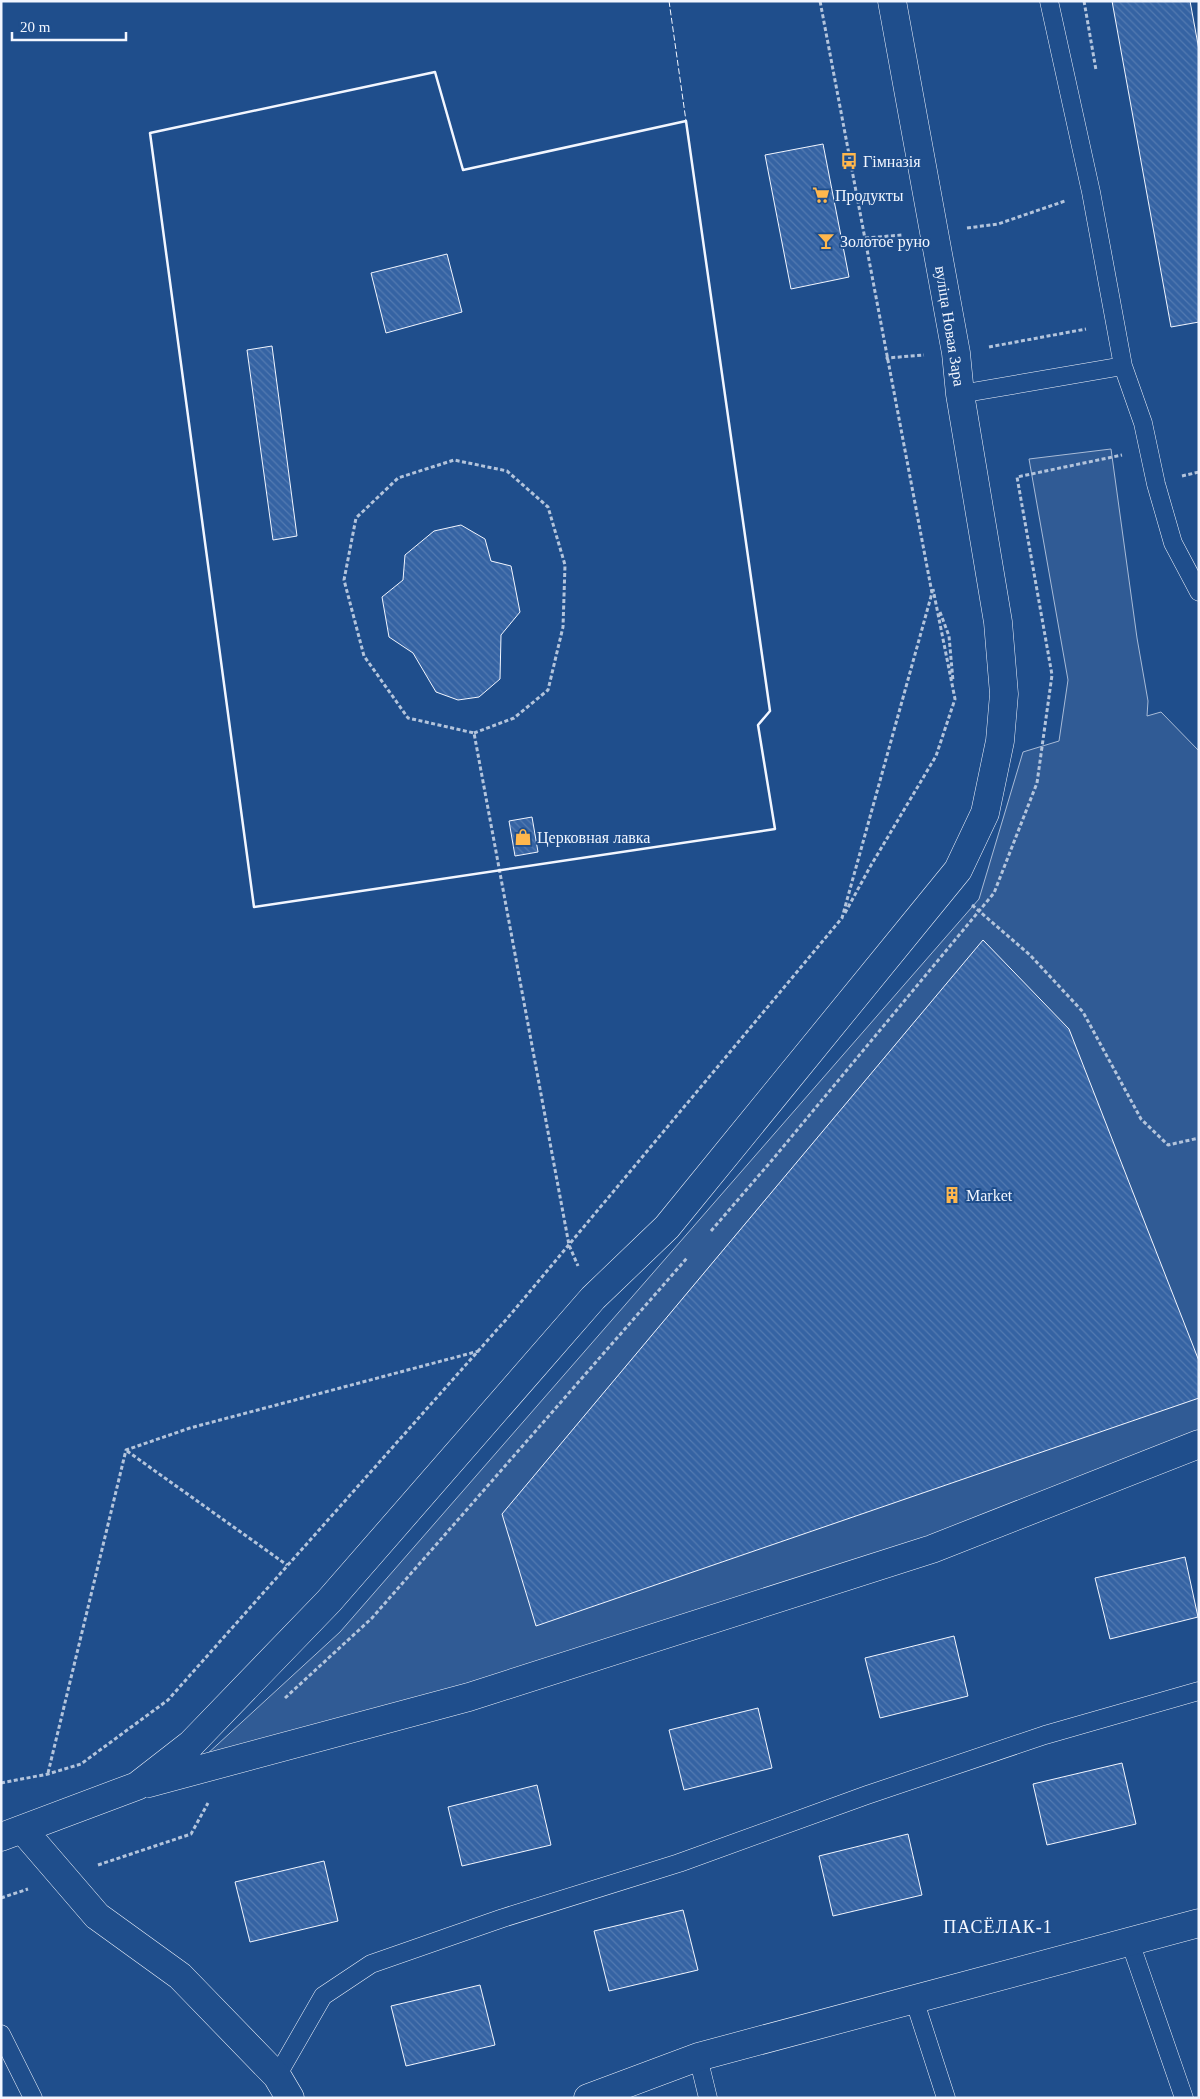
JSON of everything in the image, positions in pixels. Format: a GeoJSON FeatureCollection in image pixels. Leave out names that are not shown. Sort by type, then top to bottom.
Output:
{"type":"FeatureCollection","features":[{"type":"Feature","properties":{"kind":"street","name":"вуліца Новая Зара"},"geometry":{"type":"LineString","coordinates":[[137,1786],[191,1744],[329,1601],[593,1298],[667,1227],[958,870],[986,813],[1000,741],[1004,694],[998,622],[960,394],[956,353],[892,1]]}},
{"type":"Feature","properties":{"kind":"street"},"geometry":{"type":"LineString","coordinates":[[284,2087],[180,1976],[98,1916],[12,1834],[137,1786],[469,1697],[932,1549],[1199,1444]]}},
{"type":"Feature","properties":{"kind":"street"},"geometry":{"type":"LineString","coordinates":[[588,2098],[698,2057],[1199,1923]]}},
{"type":"Feature","properties":{"kind":"lane"},"geometry":{"type":"LineString","coordinates":[[1049,1],[1091,192],[1123,366],[1143,423],[1156,484],[1173,542],[1199,592]]}},
{"type":"Feature","properties":{"kind":"lane"},"geometry":{"type":"LineString","coordinates":[[960,394],[1123,366]]}},
{"type":"Feature","properties":{"kind":"lane"},"geometry":{"type":"LineString","coordinates":[[284,2087],[323,1996],[372,1964],[503,1918],[679,1863],[867,1795],[1045,1735],[1199,1691]]}},
{"type":"Feature","properties":{"kind":"lane"},"geometry":{"type":"LineString","coordinates":[[1130,1942],[1184,2098]]}},
{"type":"Feature","properties":{"kind":"lane"},"geometry":{"type":"LineString","coordinates":[[914,1999],[946,2098]]}},
{"type":"Feature","properties":{"kind":"lane"},"geometry":{"type":"LineString","coordinates":[[1,2034],[33,2098]]}},
{"type":"Feature","properties":{"kind":"lane"},"geometry":{"type":"LineString","coordinates":[[698,2057],[708,2098]]}},
{"type":"Feature","properties":{"kind":"path"},"geometry":{"type":"LineString","coordinates":[[820,1],[932,593],[949,636],[955,700]]}},
{"type":"Feature","properties":{"kind":"path"},"geometry":{"type":"LineString","coordinates":[[865,238],[934,233],[998,224],[1091,192]]}},
{"type":"Feature","properties":{"kind":"path"},"geometry":{"type":"LineString","coordinates":[[1017,477],[1131,453]]}},
{"type":"Feature","properties":{"kind":"path"},"geometry":{"type":"LineString","coordinates":[[454,460],[507,471],[548,507],[565,565],[563,627],[548,690],[514,718],[474,733],[408,718],[364,656],[344,580],[356,518],[398,478],[454,460]]}},
{"type":"Feature","properties":{"kind":"path"},"geometry":{"type":"LineString","coordinates":[[1,1783],[48,1774],[81,1764],[168,1700],[479,1351],[842,918],[932,593]]}},
{"type":"Feature","properties":{"kind":"path"},"geometry":{"type":"LineString","coordinates":[[474,733],[569,1245],[593,1298]]}},
{"type":"Feature","properties":{"kind":"path"},"geometry":{"type":"LineString","coordinates":[[947,884],[1030,955],[1083,1012],[1141,1119],[1168,1146],[1199,1138]]}},
{"type":"Feature","properties":{"kind":"path"},"geometry":{"type":"LineString","coordinates":[[126,1450],[190,1428],[479,1351]]}},
{"type":"Feature","properties":{"kind":"path"},"geometry":{"type":"LineString","coordinates":[[126,1450],[287,1565]]}},
{"type":"Feature","properties":{"kind":"path"},"geometry":{"type":"LineString","coordinates":[[48,1774],[126,1450]]}},
{"type":"Feature","properties":{"kind":"shaded area"},"geometry":{"type":"Polygon","coordinates":[[[1111,449],[1137,638],[1148,701],[1147,716],[1161,712],[1199,751],[1199,1442],[930,1541],[468,1691],[193,1767],[340,1632],[979,899],[1023,752],[1059,741],[1068,680],[1029,459],[1111,449]]]}},
{"type":"Feature","properties":{"kind":"building"},"geometry":{"type":"Polygon","coordinates":[[[1112,1],[1190,1],[1199,50],[1199,322],[1171,327],[1112,1]]]}},
{"type":"Feature","properties":{"kind":"building"},"geometry":{"type":"Polygon","coordinates":[[[823,144],[849,277],[791,289],[765,155],[823,144]]]}},
{"type":"Feature","properties":{"kind":"building"},"geometry":{"type":"Polygon","coordinates":[[[447,254],[462,312],[386,333],[371,273],[447,254]]]}},
{"type":"Feature","properties":{"kind":"building"},"geometry":{"type":"Polygon","coordinates":[[[272,346],[297,536],[273,540],[247,350],[272,346]]]}},
{"type":"Feature","properties":{"kind":"building"},"geometry":{"type":"Polygon","coordinates":[[[461,525],[485,539],[491,561],[511,566],[520,612],[501,635],[500,679],[479,697],[458,700],[436,692],[413,653],[389,637],[382,597],[403,580],[405,555],[434,531],[461,525]]]}},
{"type":"Feature","properties":{"kind":"building","name":"Церковная лавка"},"geometry":{"type":"Polygon","coordinates":[[[532,817],[538,852],[515,856],[509,821],[532,817]]]}},
{"type":"Feature","properties":{"kind":"building","name":"Market"},"geometry":{"type":"Polygon","coordinates":[[[983,940],[1069,1029],[1199,1361],[1199,1398],[536,1626],[502,1514],[983,940]]]}},
{"type":"Feature","properties":{"kind":"building"},"geometry":{"type":"Polygon","coordinates":[[[1185,1557],[1198,1617],[1110,1639],[1095,1578],[1185,1557]]]}},
{"type":"Feature","properties":{"kind":"building"},"geometry":{"type":"Polygon","coordinates":[[[954,1636],[968,1696],[880,1718],[865,1658],[954,1636]]]}},
{"type":"Feature","properties":{"kind":"building"},"geometry":{"type":"Polygon","coordinates":[[[758,1708],[772,1768],[684,1790],[669,1730],[758,1708]]]}},
{"type":"Feature","properties":{"kind":"building"},"geometry":{"type":"Polygon","coordinates":[[[1122,1763],[1136,1824],[1047,1845],[1033,1784],[1122,1763]]]}},
{"type":"Feature","properties":{"kind":"building"},"geometry":{"type":"Polygon","coordinates":[[[537,1785],[551,1845],[462,1866],[448,1807],[537,1785]]]}},
{"type":"Feature","properties":{"kind":"building"},"geometry":{"type":"Polygon","coordinates":[[[908,1834],[922,1895],[833,1916],[819,1856],[908,1834]]]}},
{"type":"Feature","properties":{"kind":"building"},"geometry":{"type":"Polygon","coordinates":[[[324,1861],[338,1921],[250,1942],[235,1882],[324,1861]]]}},
{"type":"Feature","properties":{"kind":"building"},"geometry":{"type":"Polygon","coordinates":[[[683,1910],[698,1970],[609,1991],[594,1931],[683,1910]]]}},
{"type":"Feature","properties":{"kind":"building"},"geometry":{"type":"Polygon","coordinates":[[[480,1985],[495,2045],[406,2066],[391,2006],[480,1985]]]}},
{"type":"Feature","properties":{"kind":"fence"},"geometry":{"type":"LineString","coordinates":[[669,1],[686,121]]}},
{"type":"Feature","properties":{"kind":"wall"},"geometry":{"type":"LineString","coordinates":[[435,72],[463,170],[686,121],[770,711],[758,725],[775,829],[254,907],[150,133],[435,72]]}},
{"type":"Feature","properties":{"kind":"place","name":"Гімназія"},"geometry":{"type":"Point","coordinates":[849,161]}},
{"type":"Feature","properties":{"kind":"place","name":"Продукты"},"geometry":{"type":"Point","coordinates":[821,195]}},
{"type":"Feature","properties":{"kind":"place","name":"Золотое руно"},"geometry":{"type":"Point","coordinates":[826,241]}},
{"type":"Feature","properties":{"kind":"place","name":"Церковная лавка"},"geometry":{"type":"Point","coordinates":[523,837]}},
{"type":"Feature","properties":{"kind":"place","name":"Market"},"geometry":{"type":"Point","coordinates":[952,1195]}},
{"type":"Feature","properties":{"kind":"district","name":"ПАСЁЛАК-1"},"geometry":{"type":"Point","coordinates":[998,1927]}}]}
